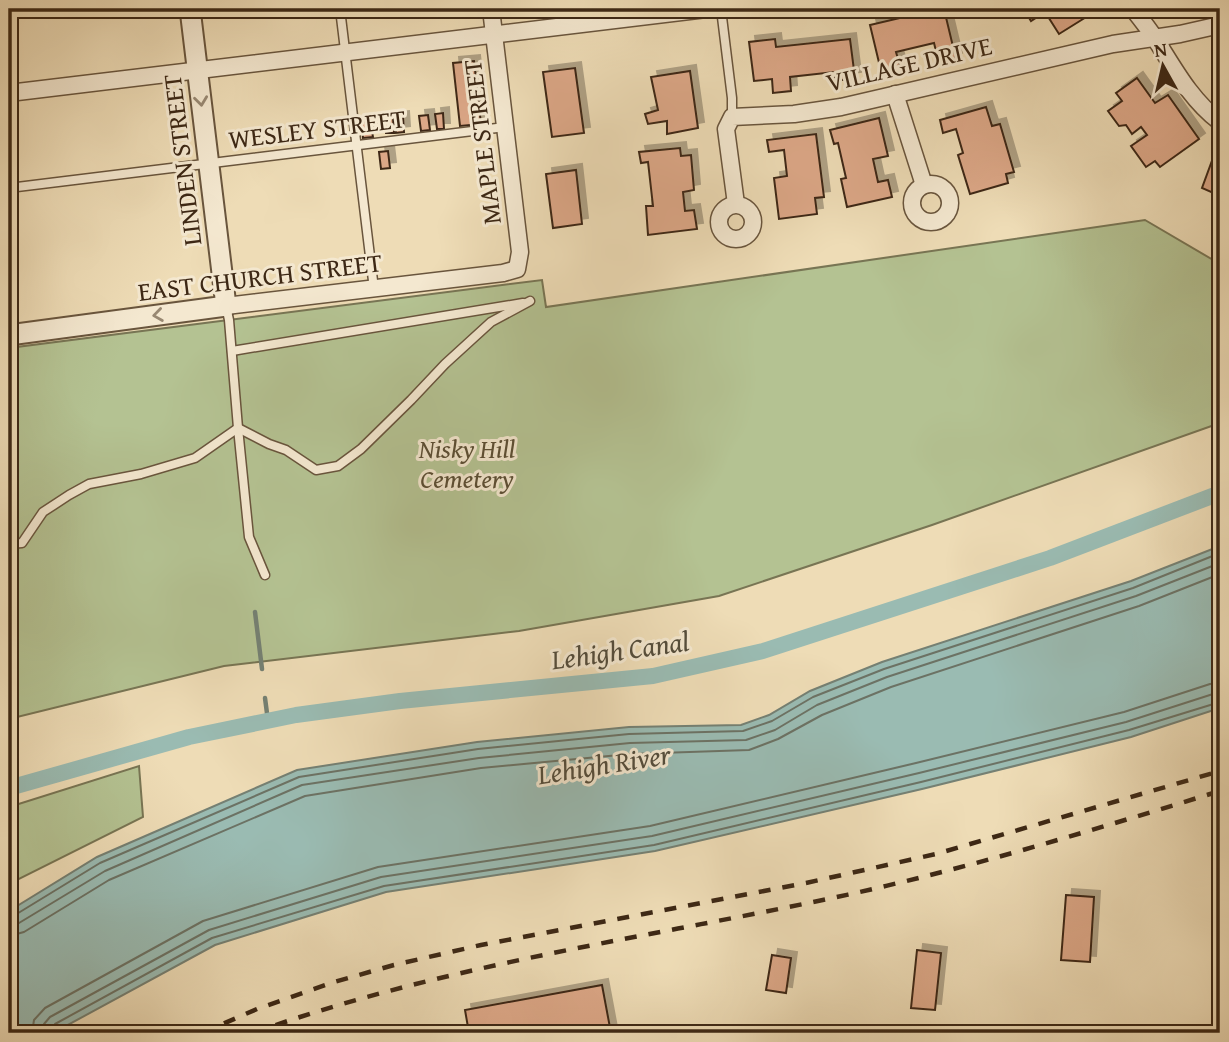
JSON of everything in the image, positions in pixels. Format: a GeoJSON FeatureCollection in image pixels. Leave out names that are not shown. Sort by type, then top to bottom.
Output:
{"type":"FeatureCollection","features":[{"type":"Feature","properties":{"kind":"street","name":"LINDEN STREET"},"geometry":{"type":"LineString","coordinates":[[190,9],[226,306]]}},
{"type":"Feature","properties":{"kind":"street","name":"MAPLE STREET"},"geometry":{"type":"LineString","coordinates":[[491,9],[520,251],[517,269]]}},
{"type":"Feature","properties":{"kind":"street"},"geometry":{"type":"LineString","coordinates":[[9,93],[706,9]]}},
{"type":"Feature","properties":{"kind":"street"},"geometry":{"type":"LineString","coordinates":[[1133,9],[1188,91],[1220,122]]}},
{"type":"Feature","properties":{"kind":"street","name":"VILLAGE DRIVE"},"geometry":{"type":"LineString","coordinates":[[732,117],[794,114],[841,107],[1101,46],[1220,25]]}},
{"type":"Feature","properties":{"kind":"street"},"geometry":{"type":"LineString","coordinates":[[895,94],[924,185]]}},
{"type":"Feature","properties":{"kind":"street"},"geometry":{"type":"LineString","coordinates":[[732,117],[726,129],[736,204]]}},
{"type":"Feature","properties":{"kind":"street","name":"EAST CHURCH STREET"},"geometry":{"type":"LineString","coordinates":[[9,335],[503,273],[517,269]]}},
{"type":"Feature","properties":{"kind":"lane"},"geometry":{"type":"LineString","coordinates":[[340,9],[374,289]]}},
{"type":"Feature","properties":{"kind":"lane"},"geometry":{"type":"LineString","coordinates":[[721,9],[732,117]]}},
{"type":"Feature","properties":{"kind":"lane","name":"WESLEY STREET"},"geometry":{"type":"LineString","coordinates":[[9,188],[505,128]]}},
{"type":"Feature","properties":{"kind":"lane"},"geometry":{"type":"LineString","coordinates":[[232,351],[530,302],[491,323],[445,364],[361,449],[338,466],[316,470],[286,450],[238,428]]}},
{"type":"Feature","properties":{"kind":"lane"},"geometry":{"type":"LineString","coordinates":[[226,306],[249,537],[265,575]]}},
{"type":"Feature","properties":{"kind":"lane"},"geometry":{"type":"LineString","coordinates":[[9,544],[22,543],[43,512],[89,484],[141,474],[195,458],[238,428]]}},
{"type":"Feature","properties":{"kind":"green space","name":"Nisky Hill Cemetery"},"geometry":{"type":"Polygon","coordinates":[[[1145,220],[1220,264],[1220,423],[932,525],[719,596],[519,631],[224,666],[9,719],[9,348],[542,280],[546,307],[1145,220]]]}},
{"type":"Feature","properties":{"kind":"green space"},"geometry":{"type":"Polygon","coordinates":[[[139,766],[143,817],[9,884],[9,807],[139,766]]]}},
{"type":"Feature","properties":{"kind":"water","name":"Lehigh River"},"geometry":{"type":"Polygon","coordinates":[[[1220,546],[1220,708],[1131,737],[655,851],[386,892],[215,945],[53,1033],[9,1033],[9,911],[97,857],[297,770],[477,742],[629,727],[741,725],[769,715],[810,691],[882,662],[1131,581],[1220,546]]]}},
{"type":"Feature","properties":{"kind":"building"},"geometry":{"type":"Polygon","coordinates":[[[944,9],[956,59],[939,63],[934,43],[896,52],[900,66],[881,71],[870,25],[944,9]]]}},
{"type":"Feature","properties":{"kind":"building"},"geometry":{"type":"Polygon","coordinates":[[[1099,9],[1059,34],[1045,12],[1031,21],[1025,11],[1099,9]]]}},
{"type":"Feature","properties":{"kind":"building"},"geometry":{"type":"Polygon","coordinates":[[[775,39],[776,47],[850,39],[855,78],[835,81],[834,72],[790,77],[791,91],[773,93],[772,79],[754,81],[749,42],[775,39]]]}},
{"type":"Feature","properties":{"kind":"building"},"geometry":{"type":"Polygon","coordinates":[[[474,61],[481,124],[460,126],[453,63],[474,61]]]}},
{"type":"Feature","properties":{"kind":"building"},"geometry":{"type":"Polygon","coordinates":[[[575,68],[584,133],[552,137],[543,72],[575,68]]]}},
{"type":"Feature","properties":{"kind":"building"},"geometry":{"type":"Polygon","coordinates":[[[690,71],[698,128],[667,134],[667,121],[648,124],[645,114],[658,110],[651,77],[690,71]]]}},
{"type":"Feature","properties":{"kind":"building"},"geometry":{"type":"Polygon","coordinates":[[[1137,78],[1155,103],[1168,95],[1199,139],[1160,167],[1155,161],[1146,167],[1131,146],[1147,135],[1141,127],[1132,134],[1126,125],[1119,126],[1108,111],[1122,101],[1116,93],[1137,78]]]}},
{"type":"Feature","properties":{"kind":"building"},"geometry":{"type":"Polygon","coordinates":[[[986,107],[992,126],[1000,124],[1014,172],[1006,174],[1008,183],[970,194],[958,155],[963,153],[956,129],[943,133],[940,120],[986,107]]]}},
{"type":"Feature","properties":{"kind":"building"},"geometry":{"type":"Polygon","coordinates":[[[443,113],[444,129],[437,129],[435,114],[443,113]]]}},
{"type":"Feature","properties":{"kind":"building"},"geometry":{"type":"Polygon","coordinates":[[[428,115],[430,130],[421,131],[419,116],[428,115]]]}},
{"type":"Feature","properties":{"kind":"building"},"geometry":{"type":"Polygon","coordinates":[[[403,117],[404,132],[396,133],[394,118],[403,117]]]}},
{"type":"Feature","properties":{"kind":"building"},"geometry":{"type":"Polygon","coordinates":[[[384,118],[393,118],[394,133],[386,133],[384,118]]]}},
{"type":"Feature","properties":{"kind":"building"},"geometry":{"type":"Polygon","coordinates":[[[879,118],[888,156],[873,159],[878,182],[888,180],[892,197],[847,207],[841,179],[846,178],[838,143],[834,144],[830,130],[879,118]]]}},
{"type":"Feature","properties":{"kind":"building"},"geometry":{"type":"Polygon","coordinates":[[[370,121],[373,137],[363,138],[361,122],[370,121]]]}},
{"type":"Feature","properties":{"kind":"building"},"geometry":{"type":"Polygon","coordinates":[[[816,134],[824,197],[815,198],[817,214],[779,219],[774,178],[787,176],[784,150],[769,152],[767,140],[816,134]]]}},
{"type":"Feature","properties":{"kind":"building"},"geometry":{"type":"Polygon","coordinates":[[[1217,147],[1220,149],[1220,204],[1214,202],[1216,194],[1202,188],[1217,147]]]}},
{"type":"Feature","properties":{"kind":"building"},"geometry":{"type":"Polygon","coordinates":[[[680,148],[681,156],[691,155],[694,190],[683,192],[685,211],[694,210],[697,229],[648,235],[646,206],[653,206],[648,162],[641,163],[639,152],[680,148]]]}},
{"type":"Feature","properties":{"kind":"building"},"geometry":{"type":"Polygon","coordinates":[[[388,151],[390,168],[381,169],[379,152],[388,151]]]}},
{"type":"Feature","properties":{"kind":"building"},"geometry":{"type":"Polygon","coordinates":[[[576,170],[582,224],[553,228],[546,174],[576,170]]]}},
{"type":"Feature","properties":{"kind":"building"},"geometry":{"type":"Polygon","coordinates":[[[1066,895],[1094,897],[1090,962],[1061,960],[1066,895]]]}},
{"type":"Feature","properties":{"kind":"building"},"geometry":{"type":"Polygon","coordinates":[[[917,950],[941,953],[935,1010],[911,1008],[917,950]]]}},
{"type":"Feature","properties":{"kind":"building"},"geometry":{"type":"Polygon","coordinates":[[[772,955],[791,958],[786,993],[766,990],[772,955]]]}},
{"type":"Feature","properties":{"kind":"building"},"geometry":{"type":"Polygon","coordinates":[[[602,985],[611,1033],[469,1033],[465,1010],[602,985]]]}},
{"type":"Feature","properties":{"kind":"waterway","name":"Lehigh Canal"},"geometry":{"type":"LineString","coordinates":[[9,788],[189,737],[296,715],[400,701],[653,676],[763,651],[1050,558],[1220,493]]}},
{"type":"Feature","properties":{"kind":"waterway"},"geometry":{"type":"LineString","coordinates":[[255,612],[262,669]]}},
{"type":"Feature","properties":{"kind":"waterway"},"geometry":{"type":"LineString","coordinates":[[265,698],[268,721]]}},
{"type":"Feature","properties":{"kind":"railway"},"geometry":{"type":"LineString","coordinates":[[202,1033],[257,1009],[334,982],[394,965],[481,945],[806,883],[936,854],[1220,771]]}},
{"type":"Feature","properties":{"kind":"railway"},"geometry":{"type":"LineString","coordinates":[[253,1033],[321,1010],[460,973],[916,879],[1220,791]]}}]}
